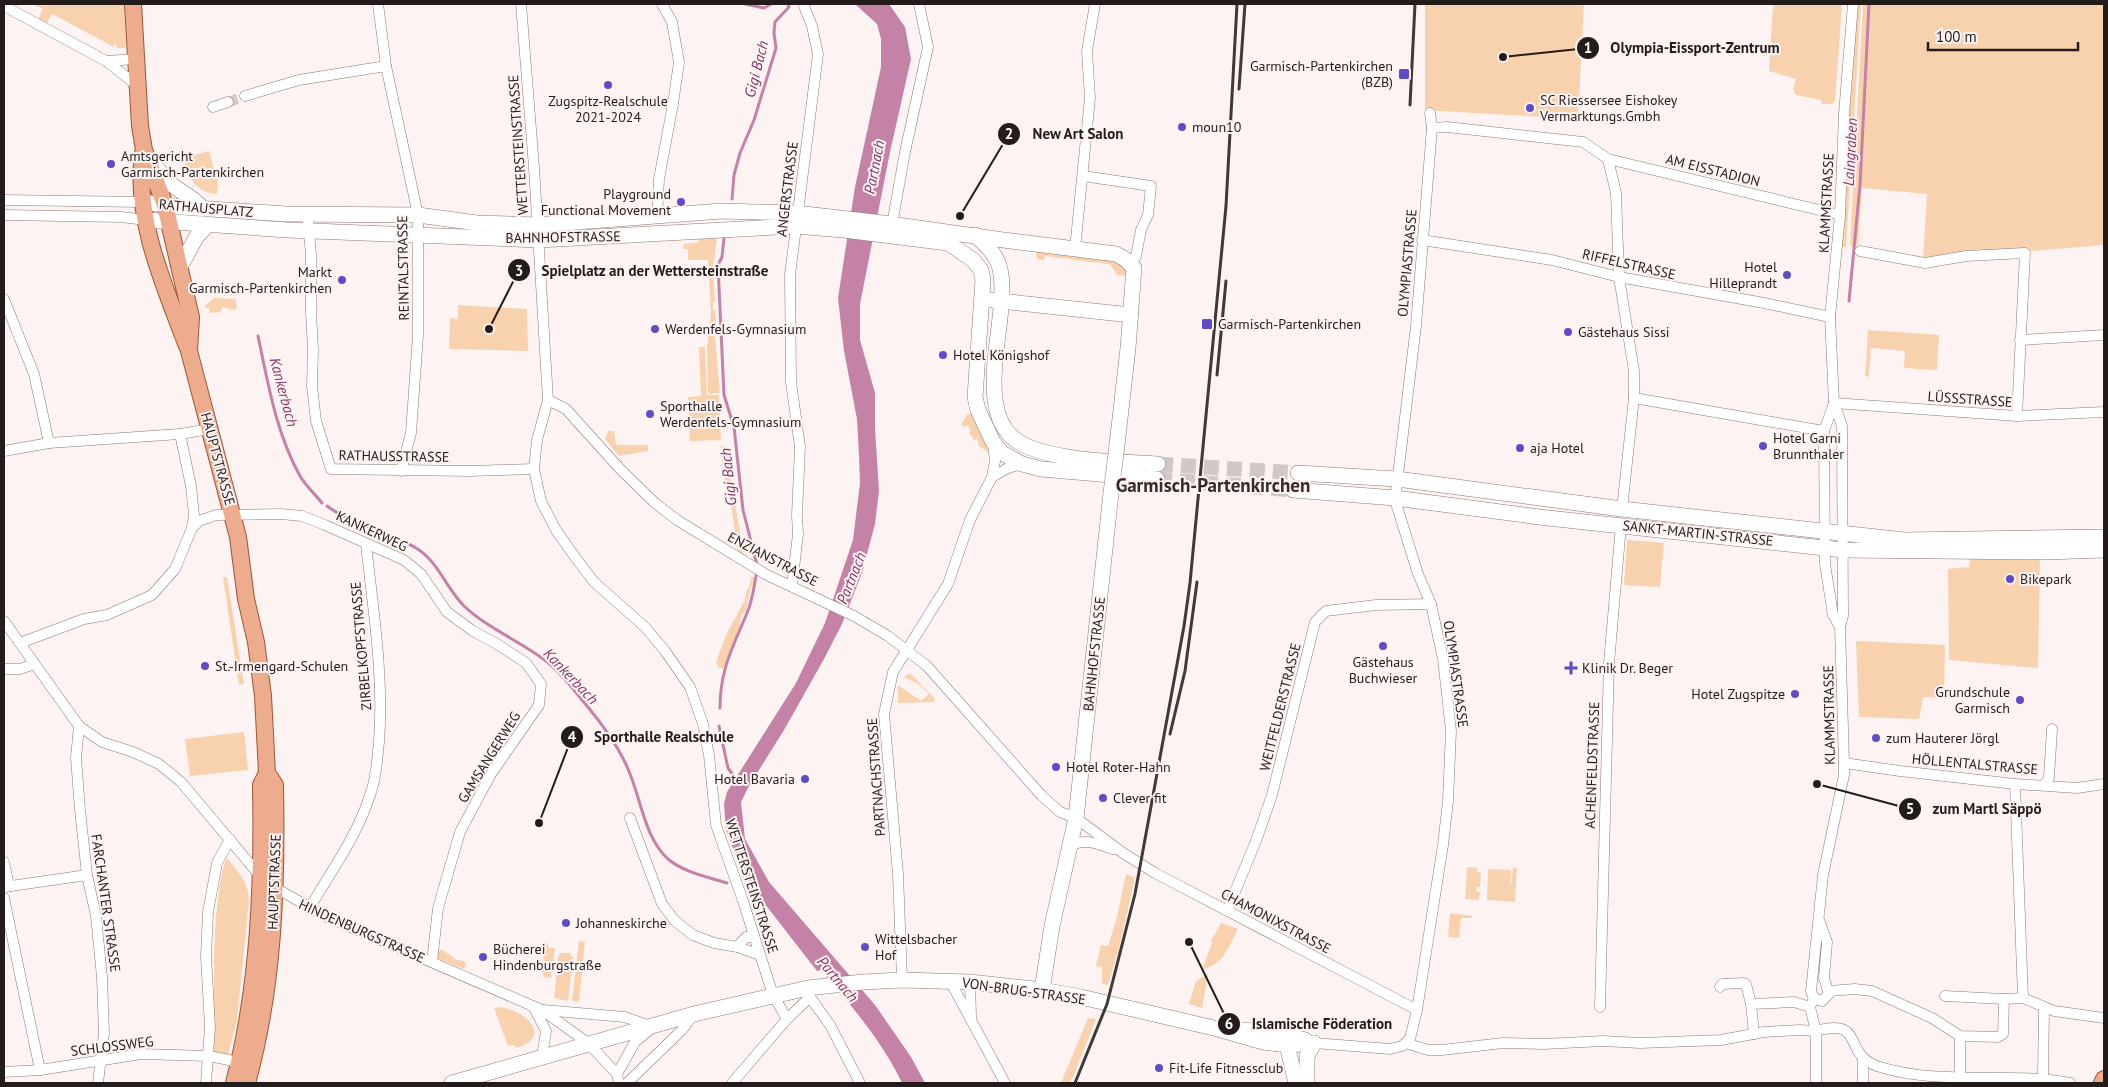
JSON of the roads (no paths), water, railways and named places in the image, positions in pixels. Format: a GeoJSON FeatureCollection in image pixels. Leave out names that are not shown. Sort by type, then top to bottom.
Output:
{"type":"FeatureCollection","features":[{"type":"Feature","properties":{"kind":"main road","name":"HAUPTSTRASSE"},"geometry":{"type":"LineString","coordinates":[[133,4],[144,150],[165,205],[180,267],[190,317],[189,351],[233,515],[246,599],[256,642],[263,696],[267,773],[261,785],[258,992]]}},
{"type":"Feature","properties":{"kind":"main road","name":"HAUPTSTRASSE"},"geometry":{"type":"LineString","coordinates":[[142,202],[140,170],[144,150]]}},
{"type":"Feature","properties":{"kind":"main road"},"geometry":{"type":"LineString","coordinates":[[144,150],[162,176],[198,202],[203,209]]}},
{"type":"Feature","properties":{"kind":"main road","name":"RATHAUSPLATZ"},"geometry":{"type":"LineString","coordinates":[[189,351],[155,258],[142,202],[203,209],[307,213]]}},
{"type":"Feature","properties":{"kind":"main road","name":"BAHNHOFSTRASSE"},"geometry":{"type":"LineString","coordinates":[[307,213],[418,215],[538,232],[722,211],[884,229],[975,235],[1116,254],[1131,264],[1134,268],[1131,316],[1076,818],[1052,926],[1042,990]]}},
{"type":"Feature","properties":{"kind":"main road","name":"BAHNHOFSTRASSE"},"geometry":{"type":"LineString","coordinates":[[146,220],[208,225],[418,234],[538,232],[796,219]]}},
{"type":"Feature","properties":{"kind":"main road"},"geometry":{"type":"LineString","coordinates":[[180,267],[197,236],[208,225]]}},
{"type":"Feature","properties":{"kind":"main road","name":"BAHNHOFSTRASSE"},"geometry":{"type":"LineString","coordinates":[[884,229],[948,243],[977,265]]}},
{"type":"Feature","properties":{"kind":"main road"},"geometry":{"type":"LineString","coordinates":[[975,235],[992,252],[999,264],[1001,301],[995,367],[995,403],[1002,424],[1013,438],[1039,451],[1059,455],[1158,464]]}},
{"type":"Feature","properties":{"kind":"main road"},"geometry":{"type":"LineString","coordinates":[[1003,240],[977,265],[983,280],[975,397],[978,410],[993,442],[1002,453],[1022,464],[1058,472],[1157,480]]}},
{"type":"Feature","properties":{"kind":"main road"},"geometry":{"type":"LineString","coordinates":[[982,299],[1131,316]]}},
{"type":"Feature","properties":{"kind":"main road","name":"SANKT-MARTIN-STRASSE"},"geometry":{"type":"LineString","coordinates":[[1298,473],[1397,479],[1622,509],[1904,540],[2104,537]]}},
{"type":"Feature","properties":{"kind":"main road","name":"SANKT-MARTIN-STRASSE"},"geometry":{"type":"LineString","coordinates":[[1293,490],[1395,498],[1539,517],[1843,550],[2037,552],[2104,550]]}},
{"type":"Feature","properties":{"kind":"main road","name":"HAUPTSTRASSE"},"geometry":{"type":"LineString","coordinates":[[234,1083],[246,1072],[258,992],[272,938],[275,888],[275,785],[267,773]]}},
{"type":"Feature","properties":{"kind":"main road","name":"VON-BRUG-STRASSE"},"geometry":{"type":"LineString","coordinates":[[809,993],[824,987],[863,982],[902,980],[970,982],[1042,990],[1081,997],[1222,1030],[1287,1048],[1314,1042]]}},
{"type":"Feature","properties":{"kind":"main road"},"geometry":{"type":"LineString","coordinates":[[452,1083],[694,1014],[774,995],[809,993]]}},
{"type":"Feature","properties":{"kind":"main road","name":"VON-BRUG-STRASSE"},"geometry":{"type":"LineString","coordinates":[[1222,1030],[1270,1030],[1314,1042]]}},
{"type":"Feature","properties":{"kind":"main road"},"geometry":{"type":"LineString","coordinates":[[1307,1083],[1307,1056],[1314,1042]]}},
{"type":"Feature","properties":{"kind":"main road"},"geometry":{"type":"LineString","coordinates":[[1287,1048],[1296,1083]]}},
{"type":"Feature","properties":{"kind":"main road"},"geometry":{"type":"LineString","coordinates":[[2102,1083],[2104,1079]]}},
{"type":"Feature","properties":{"kind":"street","name":"REINTALSTRASSE"},"geometry":{"type":"LineString","coordinates":[[378,4],[386,66],[418,215],[418,335],[412,425],[401,471]]}},
{"type":"Feature","properties":{"kind":"street","name":"WETTERSTEINSTRASSE"},"geometry":{"type":"LineString","coordinates":[[521,4],[534,167],[548,400],[537,440],[534,469],[541,501],[556,530],[594,582],[650,633],[690,687],[703,724],[709,754],[716,825],[774,995],[786,1020]]}},
{"type":"Feature","properties":{"kind":"street"},"geometry":{"type":"LineString","coordinates":[[657,217],[660,179],[674,104],[679,62],[672,22],[662,4]]}},
{"type":"Feature","properties":{"kind":"street"},"geometry":{"type":"LineString","coordinates":[[884,229],[905,152],[928,47],[919,4]]}},
{"type":"Feature","properties":{"kind":"street"},"geometry":{"type":"LineString","coordinates":[[1075,249],[1090,98],[1087,51],[1095,4]]}},
{"type":"Feature","properties":{"kind":"street","name":"KLAMMSTRASSE"},"geometry":{"type":"LineString","coordinates":[[1816,1083],[1816,1035],[1811,987],[1823,875],[1844,775],[1840,627],[1843,616],[1842,426],[1834,403],[1830,318],[1840,215],[1844,114],[1853,4]]}},
{"type":"Feature","properties":{"kind":"street"},"geometry":{"type":"LineString","coordinates":[[4,6],[106,61],[138,86]]}},
{"type":"Feature","properties":{"kind":"street","name":"ANGERSTRASSE"},"geometry":{"type":"LineString","coordinates":[[792,586],[798,534],[800,447],[791,382],[790,275],[818,54],[812,26],[804,6]]}},
{"type":"Feature","properties":{"kind":"street"},"geometry":{"type":"LineString","coordinates":[[106,61],[136,58]]}},
{"type":"Feature","properties":{"kind":"street"},"geometry":{"type":"LineString","coordinates":[[245,96],[299,80],[386,66]]}},
{"type":"Feature","properties":{"kind":"street"},"geometry":{"type":"LineString","coordinates":[[213,107],[228,102]]}},
{"type":"Feature","properties":{"kind":"street","name":"OLYMPIASTRASSE"},"geometry":{"type":"LineString","coordinates":[[1406,1043],[1412,1035],[1417,1010],[1443,840],[1448,801],[1451,731],[1442,659],[1431,604],[1408,546],[1395,498],[1416,326],[1432,128],[1430,113]]}},
{"type":"Feature","properties":{"kind":"street","name":"AM EISSTADION"},"geometry":{"type":"LineString","coordinates":[[1432,128],[1447,127],[1583,142],[1608,159],[1734,191],[1840,215]]}},
{"type":"Feature","properties":{"kind":"street"},"geometry":{"type":"LineString","coordinates":[[1608,159],[1616,193],[1619,277],[1632,353],[1634,398],[1622,509]]}},
{"type":"Feature","properties":{"kind":"street","name":"BAHNHOFSTRASSE"},"geometry":{"type":"LineString","coordinates":[[1083,176],[1151,186],[1148,214],[1141,230],[1136,256],[1131,264]]}},
{"type":"Feature","properties":{"kind":"street"},"geometry":{"type":"LineString","coordinates":[[4,200],[142,202]]}},
{"type":"Feature","properties":{"kind":"street","name":"RATHAUSSTRASSE"},"geometry":{"type":"LineString","coordinates":[[307,213],[311,254],[312,386],[316,421],[331,470],[534,469]]}},
{"type":"Feature","properties":{"kind":"street"},"geometry":{"type":"LineString","coordinates":[[4,215],[111,217],[146,220]]}},
{"type":"Feature","properties":{"kind":"street","name":"RIFFELSTRASSE"},"geometry":{"type":"LineString","coordinates":[[1422,240],[1552,260],[1619,277],[1764,303],[1830,318]]}},
{"type":"Feature","properties":{"kind":"street"},"geometry":{"type":"LineString","coordinates":[[1860,251],[1925,263],[1966,256],[2025,253],[2017,416]]}},
{"type":"Feature","properties":{"kind":"street"},"geometry":{"type":"LineString","coordinates":[[4,299],[34,374],[49,443]]}},
{"type":"Feature","properties":{"kind":"street"},"geometry":{"type":"LineString","coordinates":[[2020,340],[2104,335]]}},
{"type":"Feature","properties":{"kind":"street"},"geometry":{"type":"LineString","coordinates":[[1634,398],[1824,431]]}},
{"type":"Feature","properties":{"kind":"street","name":"ENZIANSTRASSE"},"geometry":{"type":"LineString","coordinates":[[548,400],[566,409],[620,469],[655,503],[677,520],[767,575],[854,616],[908,650],[927,666],[1042,796],[1060,812],[1076,818]]}},
{"type":"Feature","properties":{"kind":"street","name":"KLAMMSTRASSE"},"geometry":{"type":"LineString","coordinates":[[1834,403],[1824,431],[1825,564],[1833,615],[1840,627]]}},
{"type":"Feature","properties":{"kind":"street","name":"LÜSSSTRASSE"},"geometry":{"type":"LineString","coordinates":[[1834,403],[2017,416],[2104,412]]}},
{"type":"Feature","properties":{"kind":"street"},"geometry":{"type":"LineString","coordinates":[[4,451],[49,443],[180,434],[210,429]]}},
{"type":"Feature","properties":{"kind":"street"},"geometry":{"type":"LineString","coordinates":[[20,643],[84,619],[107,615],[152,594],[175,570],[192,528],[194,515],[191,486],[180,434]]}},
{"type":"Feature","properties":{"kind":"street","name":"PARTNACHSTRASSE"},"geometry":{"type":"LineString","coordinates":[[902,980],[898,874],[884,714],[893,672],[948,584],[970,520],[992,477],[995,461],[993,442]]}},
{"type":"Feature","properties":{"kind":"street"},"geometry":{"type":"LineString","coordinates":[[992,477],[1008,468],[1022,464]]}},
{"type":"Feature","properties":{"kind":"street","name":"KANKERWEG"},"geometry":{"type":"LineString","coordinates":[[192,528],[199,521],[216,515],[281,514],[302,516],[326,525],[404,560],[418,572],[447,612],[473,632],[497,644],[526,663],[541,684]]}},
{"type":"Feature","properties":{"kind":"street","name":"ACHENFELDSTRASSE"},"geometry":{"type":"LineString","coordinates":[[1600,1007],[1609,663],[1621,525]]}},
{"type":"Feature","properties":{"kind":"street","name":"ZIRBELKOPFSTRASSE"},"geometry":{"type":"LineString","coordinates":[[310,909],[363,814],[370,797],[377,768],[381,698],[366,544]]}},
{"type":"Feature","properties":{"kind":"street","name":"WEITFELDERSTRASSE"},"geometry":{"type":"LineString","coordinates":[[1227,911],[1272,796],[1315,622],[1326,611],[1376,605],[1431,604]]}},
{"type":"Feature","properties":{"kind":"street","name":"HINDENBURGSTRASSE"},"geometry":{"type":"LineString","coordinates":[[4,621],[79,726],[102,742],[133,752],[159,764],[185,786],[261,877],[275,888],[310,909],[537,1008],[588,1043],[618,1079]]}},
{"type":"Feature","properties":{"kind":"street"},"geometry":{"type":"LineString","coordinates":[[4,669],[20,669],[34,664]]}},
{"type":"Feature","properties":{"kind":"street","name":"GAMSANGERWEG"},"geometry":{"type":"LineString","coordinates":[[432,962],[438,908],[460,832],[491,774],[539,705],[541,684]]}},
{"type":"Feature","properties":{"kind":"street","name":"FARCHANTER STRASSE"},"geometry":{"type":"LineString","coordinates":[[79,726],[76,758],[87,875],[96,916],[102,965],[104,1013],[102,1060],[98,1083]]}},
{"type":"Feature","properties":{"kind":"street"},"geometry":{"type":"LineString","coordinates":[[2045,784],[2049,778],[2052,729]]}},
{"type":"Feature","properties":{"kind":"street","name":"HÖLLENTALSTRASSE"},"geometry":{"type":"LineString","coordinates":[[1844,763],[2015,784],[2045,784],[2077,788],[2104,784]]}},
{"type":"Feature","properties":{"kind":"street"},"geometry":{"type":"LineString","coordinates":[[2015,784],[2024,998]]}},
{"type":"Feature","properties":{"kind":"street"},"geometry":{"type":"LineString","coordinates":[[630,818],[662,904],[675,921],[693,935],[714,943],[737,947],[760,955]]}},
{"type":"Feature","properties":{"kind":"street","name":"CHAMONIXSTRASSE"},"geometry":{"type":"LineString","coordinates":[[1076,818],[1123,853],[1227,911],[1417,1010]]}},
{"type":"Feature","properties":{"kind":"street"},"geometry":{"type":"LineString","coordinates":[[206,1083],[210,1028],[206,956],[208,912],[217,863],[230,839]]}},
{"type":"Feature","properties":{"kind":"street","name":"CHAMONIXSTRASSE"},"geometry":{"type":"LineString","coordinates":[[1070,846],[1080,842],[1094,843],[1123,853]]}},
{"type":"Feature","properties":{"kind":"street"},"geometry":{"type":"LineString","coordinates":[[4,862],[6,886],[87,875]]}},
{"type":"Feature","properties":{"kind":"street"},"geometry":{"type":"LineString","coordinates":[[4,898],[40,1070]]}},
{"type":"Feature","properties":{"kind":"street","name":"KLAMMSTRASSE"},"geometry":{"type":"LineString","coordinates":[[1819,920],[1827,942],[1824,978],[1829,991]]}},
{"type":"Feature","properties":{"kind":"street"},"geometry":{"type":"LineString","coordinates":[[737,947],[746,937],[754,937]]}},
{"type":"Feature","properties":{"kind":"street"},"geometry":{"type":"LineString","coordinates":[[950,981],[1005,1083]]}},
{"type":"Feature","properties":{"kind":"street"},"geometry":{"type":"LineString","coordinates":[[970,982],[971,1018]]}},
{"type":"Feature","properties":{"kind":"street"},"geometry":{"type":"LineString","coordinates":[[1720,987],[1722,984],[1746,984],[1751,1004],[1754,1034]]}},
{"type":"Feature","properties":{"kind":"street"},"geometry":{"type":"LineString","coordinates":[[1751,1004],[1812,1002],[1824,1000],[1829,991],[1863,989],[1932,1018],[1960,1036],[1998,1037],[2003,1034],[2004,998]]}},
{"type":"Feature","properties":{"kind":"street"},"geometry":{"type":"LineString","coordinates":[[732,1083],[809,993],[830,1025],[860,1083]]}},
{"type":"Feature","properties":{"kind":"street"},"geometry":{"type":"LineString","coordinates":[[1945,996],[2024,998],[2044,1008],[2069,1014],[2104,1018]]}},
{"type":"Feature","properties":{"kind":"street"},"geometry":{"type":"LineString","coordinates":[[537,1008],[546,1031],[542,1057]]}},
{"type":"Feature","properties":{"kind":"street","name":"HINDENBURGSTRASSE"},"geometry":{"type":"LineString","coordinates":[[537,1008],[626,1017],[653,1025]]}},
{"type":"Feature","properties":{"kind":"street"},"geometry":{"type":"LineString","coordinates":[[2043,1078],[2044,1008]]}},
{"type":"Feature","properties":{"kind":"street"},"geometry":{"type":"LineString","coordinates":[[627,1083],[682,1030],[694,1014]]}},
{"type":"Feature","properties":{"kind":"street"},"geometry":{"type":"LineString","coordinates":[[618,1079],[635,1042],[653,1025]]}},
{"type":"Feature","properties":{"kind":"street"},"geometry":{"type":"LineString","coordinates":[[1314,1042],[1390,1048],[1397,1048],[1406,1043],[1428,1050],[1442,1050],[1503,1043],[1544,1044],[1603,1041],[1640,1043],[1712,1040],[1799,1030],[1816,1035],[1827,1028],[1842,1028],[1848,1032],[1863,1065],[1863,1083]]}},
{"type":"Feature","properties":{"kind":"street"},"geometry":{"type":"LineString","coordinates":[[1960,1036],[1960,1078]]}},
{"type":"Feature","properties":{"kind":"street","name":"SCHLOSSWEG"},"geometry":{"type":"LineString","coordinates":[[4,1072],[40,1070],[140,1054],[209,1056],[229,1060],[246,1072]]}},
{"type":"Feature","properties":{"kind":"street"},"geometry":{"type":"LineString","coordinates":[[1863,1065],[1938,1080],[1960,1078],[2043,1078],[2070,1083]]}},
{"type":"Feature","properties":{"kind":"water","name":"Partnach"},"geometry":{"type":"Polygon","coordinates":[[[855,4],[889,4],[905,27],[911,59],[890,152],[860,304],[860,340],[875,393],[879,491],[875,524],[862,573],[842,624],[784,730],[741,802],[745,839],[769,882],[875,1005],[911,1057],[925,1083],[902,1083],[885,1053],[865,1024],[821,970],[817,971],[751,886],[740,866],[726,830],[724,804],[727,792],[796,683],[825,623],[853,540],[860,483],[857,419],[844,351],[838,298],[855,187],[881,67],[881,39],[877,24],[855,4]]]}},
{"type":"Feature","properties":{"kind":"waterway"},"geometry":{"type":"LineString","coordinates":[[745,4],[764,8],[771,4]]}},
{"type":"Feature","properties":{"kind":"waterway","name":"Gigi Bach"},"geometry":{"type":"LineString","coordinates":[[732,199],[734,175],[740,153],[754,120],[776,48],[775,22],[789,7],[788,4]]}},
{"type":"Feature","properties":{"kind":"waterway","name":"Laingraben"},"geometry":{"type":"LineString","coordinates":[[1849,301],[1860,185],[1869,4]]}},
{"type":"Feature","properties":{"kind":"waterway","name":"Gigi Bach"},"geometry":{"type":"LineString","coordinates":[[724,238],[722,257],[718,265],[724,395],[734,427],[743,510],[757,565]]}},
{"type":"Feature","properties":{"kind":"waterway","name":"Kankerbach"},"geometry":{"type":"LineString","coordinates":[[258,336],[269,390],[285,443],[300,476],[322,503]]}},
{"type":"Feature","properties":{"kind":"waterway","name":"Kankerbach"},"geometry":{"type":"LineString","coordinates":[[327,506],[348,519],[394,537],[424,553],[458,599],[473,614],[556,669],[595,716],[619,751],[628,769],[648,829],[660,850],[674,864],[696,874],[727,883]]}},
{"type":"Feature","properties":{"kind":"waterway","name":"Gigi Bach"},"geometry":{"type":"LineString","coordinates":[[720,708],[722,681],[732,648],[749,608],[757,571]]}},
{"type":"Feature","properties":{"kind":"waterway","name":"Gigi Bach"},"geometry":{"type":"LineString","coordinates":[[719,726],[728,768],[736,779],[736,783]]}},
{"type":"Feature","properties":{"kind":"tunnel"},"geometry":{"type":"LineString","coordinates":[[228,102],[245,96]]}},
{"type":"Feature","properties":{"kind":"tunnel"},"geometry":{"type":"LineString","coordinates":[[1158,464],[1298,473]]}},
{"type":"Feature","properties":{"kind":"tunnel"},"geometry":{"type":"LineString","coordinates":[[1157,479],[1293,490]]}},
{"type":"Feature","properties":{"kind":"railway"},"geometry":{"type":"LineString","coordinates":[[1075,1083],[1107,1004],[1135,894],[1184,626],[1190,583],[1226,206],[1237,4]]}},
{"type":"Feature","properties":{"kind":"railway"},"geometry":{"type":"LineString","coordinates":[[1239,89],[1245,4]]}},
{"type":"Feature","properties":{"kind":"railway"},"geometry":{"type":"LineString","coordinates":[[1410,105],[1415,4]]}},
{"type":"Feature","properties":{"kind":"railway"},"geometry":{"type":"LineString","coordinates":[[1217,375],[1226,281]]}},
{"type":"Feature","properties":{"kind":"railway"},"geometry":{"type":"LineString","coordinates":[[1170,734],[1185,671],[1197,582]]}},
{"type":"Feature","properties":{"kind":"place","name":"Olympia-Eissport-Zentrum"},"geometry":{"type":"Point","coordinates":[1503,57]}},
{"type":"Feature","properties":{"kind":"place","name":"Garmisch-Partenkirchen (BZB)"},"geometry":{"type":"Point","coordinates":[1404,74]}},
{"type":"Feature","properties":{"kind":"place","name":"Zugspitz-Realschule 2021-2024"},"geometry":{"type":"Point","coordinates":[608,85]}},
{"type":"Feature","properties":{"kind":"place","name":"SC Riessersee Eishokey Vermarktungs.Gmbh"},"geometry":{"type":"Point","coordinates":[1530,108]}},
{"type":"Feature","properties":{"kind":"place","name":"moun10"},"geometry":{"type":"Point","coordinates":[1182,127]}},
{"type":"Feature","properties":{"kind":"place","name":"Amtsgericht Garmisch-Partenkirchen"},"geometry":{"type":"Point","coordinates":[111,164]}},
{"type":"Feature","properties":{"kind":"place","name":"Playground Functional Movement"},"geometry":{"type":"Point","coordinates":[681,202]}},
{"type":"Feature","properties":{"kind":"place","name":"New Art Salon"},"geometry":{"type":"Point","coordinates":[960,216]}},
{"type":"Feature","properties":{"kind":"place","name":"Hotel Hilleprandt"},"geometry":{"type":"Point","coordinates":[1787,275]}},
{"type":"Feature","properties":{"kind":"place","name":"Markt Garmisch-Partenkirchen"},"geometry":{"type":"Point","coordinates":[342,280]}},
{"type":"Feature","properties":{"kind":"place","name":"Garmisch-Partenkirchen"},"geometry":{"type":"Point","coordinates":[1207,324]}},
{"type":"Feature","properties":{"kind":"place","name":"Spielplatz an der Wettersteinstraße"},"geometry":{"type":"Point","coordinates":[489,329]}},
{"type":"Feature","properties":{"kind":"place","name":"Werdenfels-Gymnasium"},"geometry":{"type":"Point","coordinates":[655,329]}},
{"type":"Feature","properties":{"kind":"place","name":"Gästehaus Sissi"},"geometry":{"type":"Point","coordinates":[1568,332]}},
{"type":"Feature","properties":{"kind":"place","name":"Hotel Königshof"},"geometry":{"type":"Point","coordinates":[943,355]}},
{"type":"Feature","properties":{"kind":"place","name":"Sporthalle Werdenfels-Gymnasium"},"geometry":{"type":"Point","coordinates":[650,414]}},
{"type":"Feature","properties":{"kind":"place","name":"Hotel Garni Brunnthaler"},"geometry":{"type":"Point","coordinates":[1763,446]}},
{"type":"Feature","properties":{"kind":"place","name":"aja Hotel"},"geometry":{"type":"Point","coordinates":[1520,448]}},
{"type":"Feature","properties":{"kind":"place","name":"Bikepark"},"geometry":{"type":"Point","coordinates":[2010,579]}},
{"type":"Feature","properties":{"kind":"place","name":"Gästehaus Buchwieser"},"geometry":{"type":"Point","coordinates":[1383,646]}},
{"type":"Feature","properties":{"kind":"place","name":"St.-Irmengard-Schulen"},"geometry":{"type":"Point","coordinates":[205,666]}},
{"type":"Feature","properties":{"kind":"place","name":"Klinik Dr. Beger"},"geometry":{"type":"Point","coordinates":[1571,668]}},
{"type":"Feature","properties":{"kind":"place","name":"Hotel Zugspitze"},"geometry":{"type":"Point","coordinates":[1795,694]}},
{"type":"Feature","properties":{"kind":"place","name":"Grundschule Garmisch"},"geometry":{"type":"Point","coordinates":[2020,700]}},
{"type":"Feature","properties":{"kind":"place","name":"zum Hauterer Jörgl"},"geometry":{"type":"Point","coordinates":[1876,738]}},
{"type":"Feature","properties":{"kind":"place","name":"Hotel Roter-Hahn"},"geometry":{"type":"Point","coordinates":[1056,767]}},
{"type":"Feature","properties":{"kind":"place","name":"Hotel Bavaria"},"geometry":{"type":"Point","coordinates":[805,779]}},
{"type":"Feature","properties":{"kind":"place","name":"zum Martl Säppö"},"geometry":{"type":"Point","coordinates":[1817,784]}},
{"type":"Feature","properties":{"kind":"place","name":"Clever fit"},"geometry":{"type":"Point","coordinates":[1103,798]}},
{"type":"Feature","properties":{"kind":"place","name":"Sporthalle Realschule"},"geometry":{"type":"Point","coordinates":[539,823]}},
{"type":"Feature","properties":{"kind":"place","name":"Johanneskirche"},"geometry":{"type":"Point","coordinates":[566,923]}},
{"type":"Feature","properties":{"kind":"place","name":"Islamische Föderation"},"geometry":{"type":"Point","coordinates":[1189,942]}},
{"type":"Feature","properties":{"kind":"place","name":"Wittelsbacher Hof"},"geometry":{"type":"Point","coordinates":[865,947]}},
{"type":"Feature","properties":{"kind":"place","name":"Bücherei Hindenburgstraße"},"geometry":{"type":"Point","coordinates":[483,957]}},
{"type":"Feature","properties":{"kind":"place","name":"Fit-Life Fitnessclub"},"geometry":{"type":"Point","coordinates":[1159,1068]}},
{"type":"Feature","properties":{"kind":"district","name":"Garmisch-Partenkirchen"},"geometry":{"type":"Point","coordinates":[1213,485]}}]}
